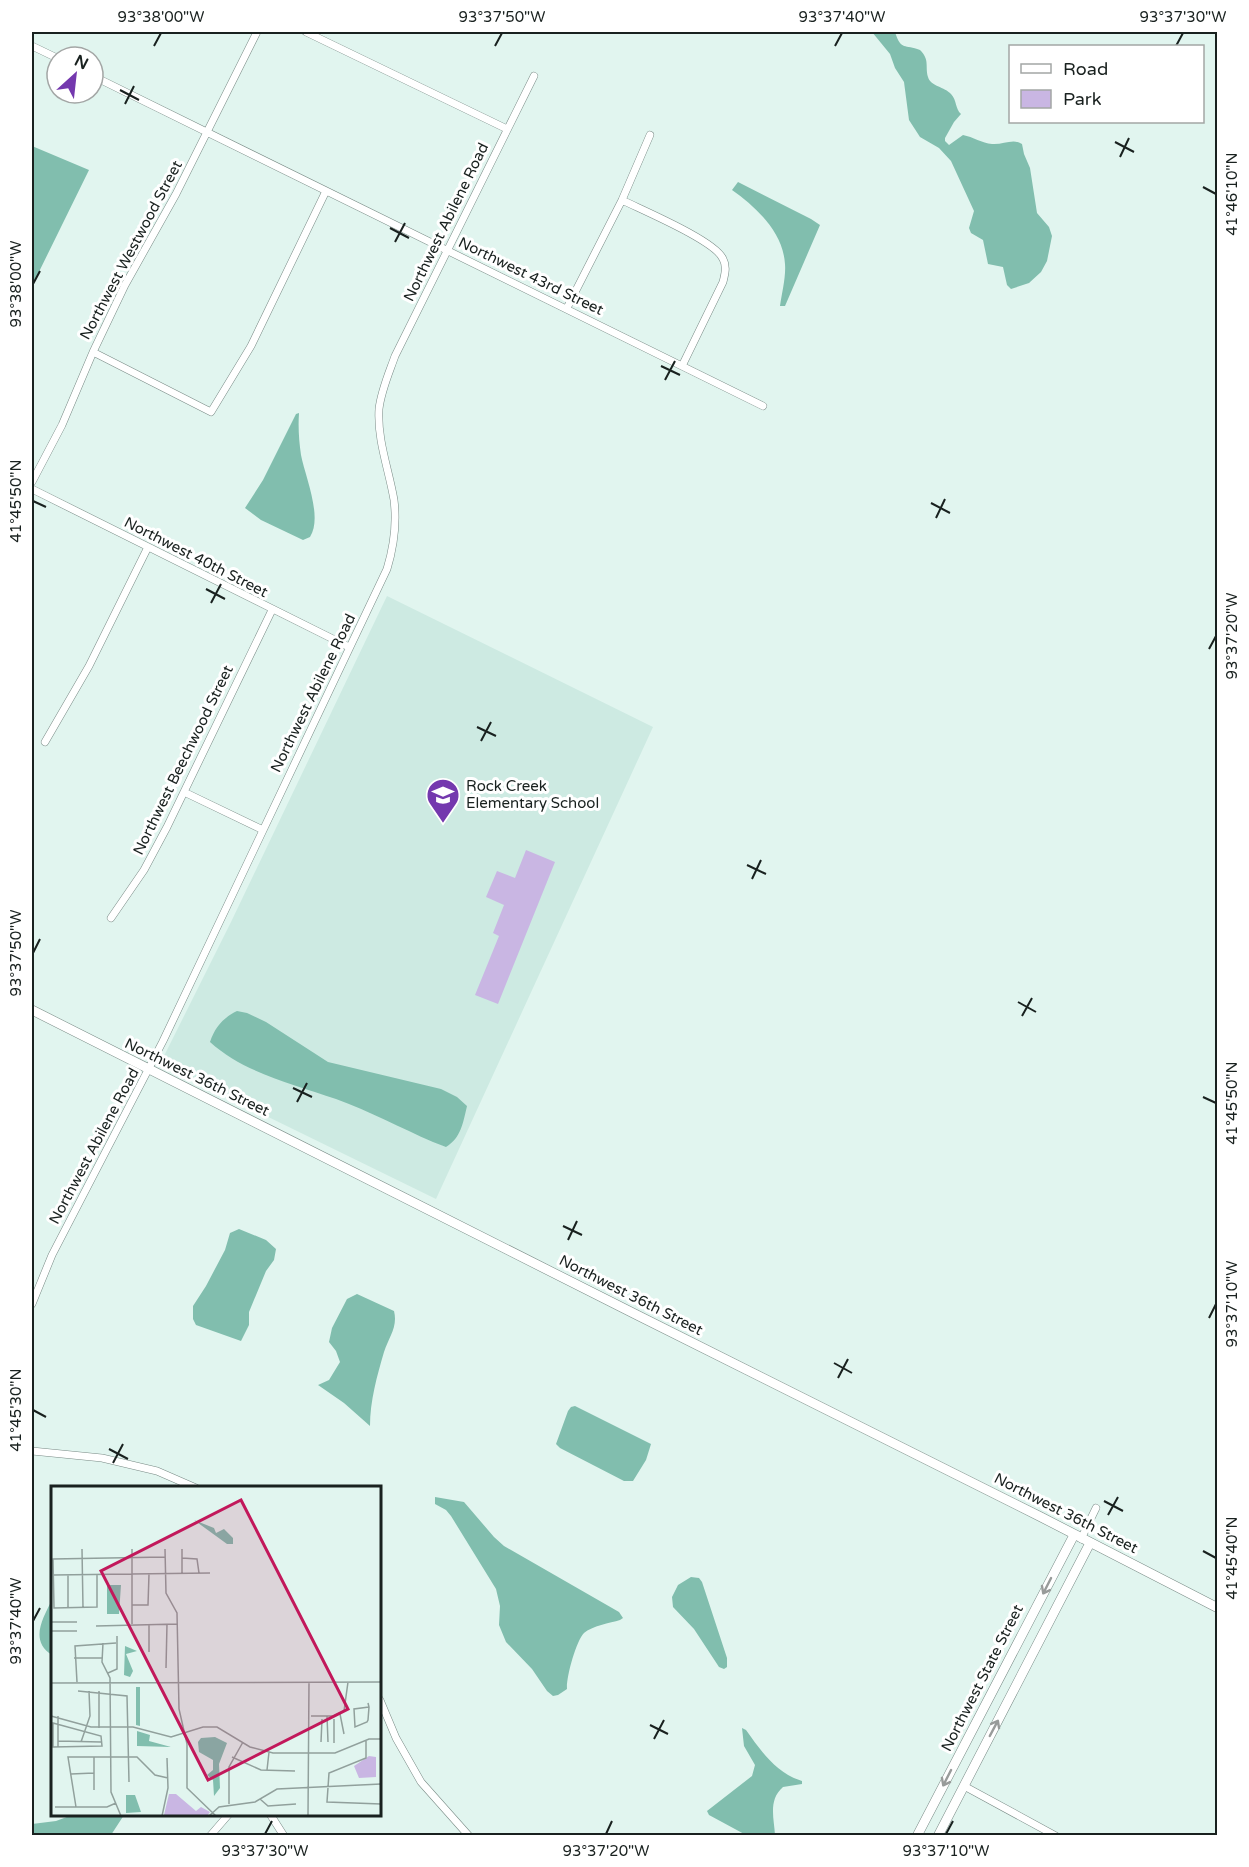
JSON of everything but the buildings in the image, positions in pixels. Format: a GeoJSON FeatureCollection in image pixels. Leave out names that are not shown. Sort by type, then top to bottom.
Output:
{"type":"FeatureCollection","features":[{"type":"Feature","properties":{"kind":"main road","name":"Northwest 36th Street"},"geometry":{"type":"LineString","coordinates":[[32,1010],[1218,1608]]}},
{"type":"Feature","properties":{"kind":"main road"},"geometry":{"type":"LineString","coordinates":[[938,1836],[1082,1539]]}},
{"type":"Feature","properties":{"kind":"main road","name":"Northwest State Street"},"geometry":{"type":"LineString","coordinates":[[917,1836],[1082,1539]]}},
{"type":"Feature","properties":{"kind":"street","name":"Northwest Westwood Street"},"geometry":{"type":"LineString","coordinates":[[32,482],[62,424],[125,285],[207,132],[257,32]]}},
{"type":"Feature","properties":{"kind":"street"},"geometry":{"type":"LineString","coordinates":[[306,32],[507,129]]}},
{"type":"Feature","properties":{"kind":"street","name":"Northwest Abilene Road"},"geometry":{"type":"LineString","coordinates":[[32,1304],[52,1255],[149,1069],[387,569],[393,547],[394,501],[380,431],[379,408],[383,388],[395,356],[534,76]]}},
{"type":"Feature","properties":{"kind":"street","name":"Northwest 43rd Street"},"geometry":{"type":"LineString","coordinates":[[105,82],[763,406]]}},
{"type":"Feature","properties":{"kind":"street"},"geometry":{"type":"LineString","coordinates":[[567,308],[622,200],[650,135]]}},
{"type":"Feature","properties":{"kind":"street"},"geometry":{"type":"LineString","coordinates":[[93,352],[211,412],[251,346],[326,191]]}},
{"type":"Feature","properties":{"kind":"street"},"geometry":{"type":"LineString","coordinates":[[622,200],[710,244],[723,256],[726,268],[723,282],[682,366]]}},
{"type":"Feature","properties":{"kind":"street","name":"Northwest 40th Street"},"geometry":{"type":"LineString","coordinates":[[32,489],[349,647]]}},
{"type":"Feature","properties":{"kind":"street"},"geometry":{"type":"LineString","coordinates":[[45,742],[88,666],[148,547]]}},
{"type":"Feature","properties":{"kind":"street","name":"Northwest Beechwood Street"},"geometry":{"type":"LineString","coordinates":[[111,918],[144,870],[272,610]]}},
{"type":"Feature","properties":{"kind":"street"},"geometry":{"type":"LineString","coordinates":[[184,792],[263,830]]}},
{"type":"Feature","properties":{"kind":"street"},"geometry":{"type":"LineString","coordinates":[[32,1451],[102,1458],[157,1471],[191,1486]]}},
{"type":"Feature","properties":{"kind":"street"},"geometry":{"type":"LineString","coordinates":[[1082,1539],[1096,1508]]}},
{"type":"Feature","properties":{"kind":"street"},"geometry":{"type":"LineString","coordinates":[[381,1702],[421,1782],[469,1836]]}},
{"type":"Feature","properties":{"kind":"street"},"geometry":{"type":"LineString","coordinates":[[381,1726],[389,1722]]}},
{"type":"Feature","properties":{"kind":"street"},"geometry":{"type":"LineString","coordinates":[[964,1786],[1056,1836]]}},
{"type":"Feature","properties":{"kind":"street"},"geometry":{"type":"LineString","coordinates":[[210,1836],[228,1816]]}},
{"type":"Feature","properties":{"kind":"street"},"geometry":{"type":"LineString","coordinates":[[271,1816],[284,1836]]}},
{"type":"Feature","properties":{"kind":"shaded area"},"geometry":{"type":"Polygon","coordinates":[[[872,32],[895,32],[899,42],[904,46],[920,50],[926,60],[929,80],[953,96],[961,114],[945,138],[949,145],[963,135],[992,144],[1019,142],[1022,144],[1030,168],[1037,213],[1049,227],[1052,236],[1047,261],[1041,272],[1029,283],[1011,289],[1007,285],[1003,267],[988,264],[983,240],[971,233],[969,228],[974,211],[951,161],[939,148],[920,137],[909,120],[904,82],[890,54],[872,32]]]}},
{"type":"Feature","properties":{"kind":"shaded area"},"geometry":{"type":"Polygon","coordinates":[[[32,146],[89,170],[32,286],[32,146]]]}},
{"type":"Feature","properties":{"kind":"shaded area"},"geometry":{"type":"Polygon","coordinates":[[[738,182],[820,225],[785,306],[780,306],[785,269],[779,241],[759,212],[732,190],[738,182]]]}},
{"type":"Feature","properties":{"kind":"shaded area"},"geometry":{"type":"Polygon","coordinates":[[[299,413],[301,455],[312,496],[315,519],[310,537],[303,540],[261,520],[245,508],[263,480],[296,414],[299,413]]]}},
{"type":"Feature","properties":{"kind":"shaded area","name":"Rock Creek Elementary School"},"geometry":{"type":"Polygon","coordinates":[[[387,596],[653,727],[436,1199],[160,1064],[231,922],[387,596]]]}},
{"type":"Feature","properties":{"kind":"shaded area"},"geometry":{"type":"Polygon","coordinates":[[[237,1011],[266,1022],[328,1062],[441,1089],[457,1097],[467,1106],[458,1135],[446,1147],[373,1114],[253,1070],[238,1062],[210,1042],[220,1023],[237,1011]]]}},
{"type":"Feature","properties":{"kind":"shaded area"},"geometry":{"type":"Polygon","coordinates":[[[239,1229],[266,1240],[276,1249],[274,1260],[266,1271],[249,1312],[249,1325],[241,1341],[196,1325],[193,1319],[193,1306],[225,1250],[230,1233],[239,1229]]]}},
{"type":"Feature","properties":{"kind":"shaded area"},"geometry":{"type":"Polygon","coordinates":[[[357,1294],[394,1311],[395,1317],[394,1327],[384,1352],[374,1389],[370,1426],[344,1403],[318,1385],[329,1380],[340,1362],[329,1342],[332,1328],[347,1299],[357,1294]]]}},
{"type":"Feature","properties":{"kind":"shaded area"},"geometry":{"type":"Polygon","coordinates":[[[575,1406],[651,1444],[646,1460],[633,1481],[624,1481],[556,1444],[568,1411],[575,1406]]]}},
{"type":"Feature","properties":{"kind":"shaded area"},"geometry":{"type":"Polygon","coordinates":[[[435,1497],[464,1502],[504,1546],[619,1612],[623,1618],[584,1633],[572,1660],[567,1689],[558,1695],[553,1696],[547,1691],[532,1669],[506,1642],[499,1625],[500,1606],[496,1589],[451,1516],[435,1504],[435,1497]]]}},
{"type":"Feature","properties":{"kind":"shaded area"},"geometry":{"type":"Polygon","coordinates":[[[691,1577],[699,1578],[702,1582],[727,1658],[727,1667],[724,1669],[719,1667],[694,1629],[673,1607],[672,1597],[678,1585],[691,1577]]]}},
{"type":"Feature","properties":{"kind":"shaded area"},"geometry":{"type":"Polygon","coordinates":[[[51,1602],[51,1654],[41,1643],[42,1622],[51,1602]]]}},
{"type":"Feature","properties":{"kind":"shaded area"},"geometry":{"type":"Polygon","coordinates":[[[742,1728],[777,1767],[784,1773],[802,1781],[802,1784],[783,1787],[775,1798],[773,1810],[775,1835],[746,1835],[709,1815],[707,1811],[752,1776],[755,1765],[744,1746],[742,1728]]]}},
{"type":"Feature","properties":{"kind":"shaded area"},"geometry":{"type":"Polygon","coordinates":[[[69,1816],[123,1816],[111,1835],[32,1835],[32,1824],[56,1821],[69,1816]]]}},
{"type":"Feature","properties":{"kind":"green space"},"geometry":{"type":"Polygon","coordinates":[[[526,850],[555,862],[498,1004],[475,995],[499,936],[493,933],[504,905],[486,897],[497,871],[515,878],[526,850]]]}},
{"type":"Feature","properties":{"kind":"place","name":"Rock Creek Elementary School"},"geometry":{"type":"Point","coordinates":[443,824]}}]}
